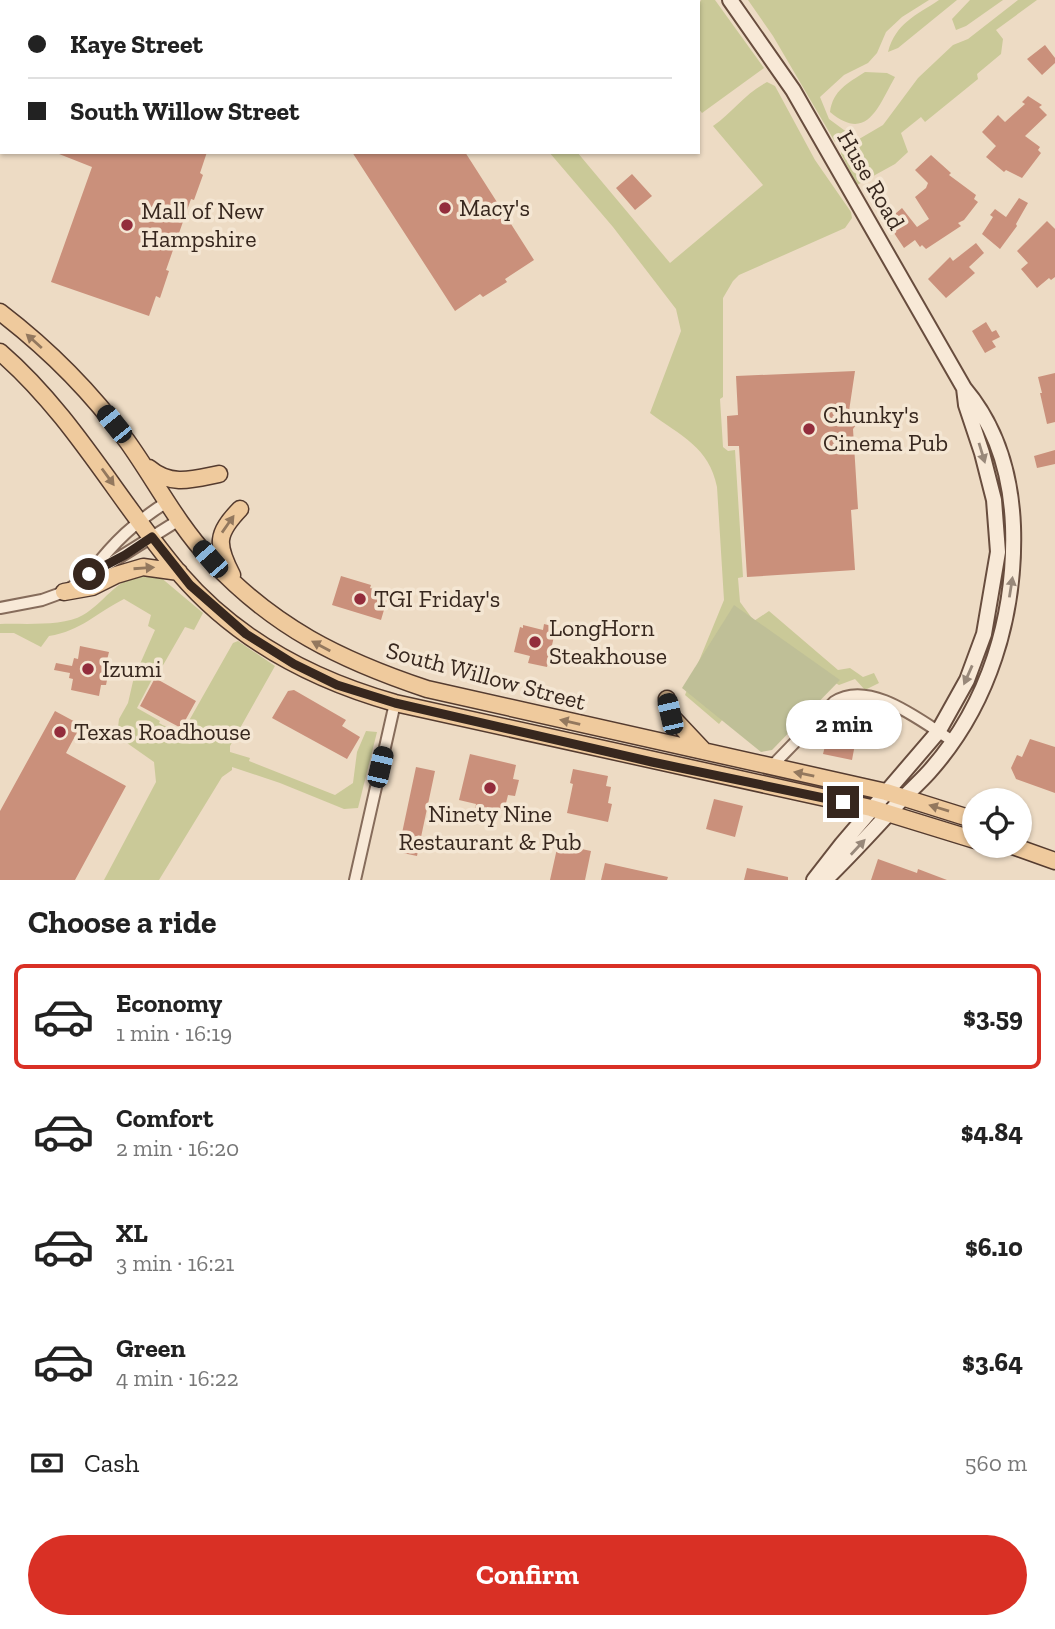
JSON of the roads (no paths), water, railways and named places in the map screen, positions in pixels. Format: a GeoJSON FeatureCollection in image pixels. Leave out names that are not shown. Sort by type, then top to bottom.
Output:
{"type":"FeatureCollection","features":[{"type":"Feature","properties":{"kind":"main road","name":"South Willow Street"},"geometry":{"type":"LineString","coordinates":[[0,312],[37,343],[109,417],[179,520],[210,559],[237,586],[304,637],[344,658],[383,674],[453,695],[886,792],[962,816]]}},
{"type":"Feature","properties":{"kind":"main road","name":"South Willow Street"},"geometry":{"type":"LineString","coordinates":[[0,352],[37,387],[69,425],[179,572],[225,617],[267,649],[337,685],[395,703],[872,808],[962,836]]}},
{"type":"Feature","properties":{"kind":"main road"},"geometry":{"type":"LineString","coordinates":[[141,461],[158,476],[174,481],[219,474]]}},
{"type":"Feature","properties":{"kind":"main road"},"geometry":{"type":"LineString","coordinates":[[237,586],[223,558],[220,542],[224,528],[240,509]]}},
{"type":"Feature","properties":{"kind":"main road"},"geometry":{"type":"LineString","coordinates":[[64,592],[92,587],[116,575],[143,567],[179,572]]}},
{"type":"Feature","properties":{"kind":"main road"},"geometry":{"type":"LineString","coordinates":[[667,699],[670,714],[704,751]]}},
{"type":"Feature","properties":{"kind":"main road"},"geometry":{"type":"LineString","coordinates":[[1032,853],[1055,861]]}},
{"type":"Feature","properties":{"kind":"street","name":"Huse Road"},"geometry":{"type":"LineString","coordinates":[[730,0],[793,90],[964,388],[988,421],[1003,461],[1010,493],[1013,577],[999,645],[978,699],[953,741],[929,773],[825,880]]}},
{"type":"Feature","properties":{"kind":"street","name":"Huse Road"},"geometry":{"type":"LineString","coordinates":[[814,880],[937,732],[967,680],[977,654],[988,616],[998,552],[994,500],[966,405],[964,388]]}},
{"type":"Feature","properties":{"kind":"street"},"geometry":{"type":"LineString","coordinates":[[89,574],[139,519],[167,502]]}},
{"type":"Feature","properties":{"kind":"street"},"geometry":{"type":"LineString","coordinates":[[0,608],[42,600],[64,592],[179,520]]}},
{"type":"Feature","properties":{"kind":"street"},"geometry":{"type":"LineString","coordinates":[[771,767],[834,702],[842,696],[852,694],[892,704],[953,741]]}},
{"type":"Feature","properties":{"kind":"street"},"geometry":{"type":"LineString","coordinates":[[355,880],[395,703]]}},
{"type":"Feature","properties":{"kind":"place","name":"Macy's"},"geometry":{"type":"Point","coordinates":[445,208]}},
{"type":"Feature","properties":{"kind":"place","name":"Mall of New Hampshire"},"geometry":{"type":"Point","coordinates":[127,225]}},
{"type":"Feature","properties":{"kind":"place","name":"Chunky's Cinema Pub"},"geometry":{"type":"Point","coordinates":[809,429]}},
{"type":"Feature","properties":{"kind":"place","name":"TGI Friday's"},"geometry":{"type":"Point","coordinates":[360,599]}},
{"type":"Feature","properties":{"kind":"place","name":"LongHorn Steakhouse"},"geometry":{"type":"Point","coordinates":[535,642]}},
{"type":"Feature","properties":{"kind":"place","name":"Izumi"},"geometry":{"type":"Point","coordinates":[88,669]}},
{"type":"Feature","properties":{"kind":"place","name":"Texas Roadhouse"},"geometry":{"type":"Point","coordinates":[60,732]}},
{"type":"Feature","properties":{"kind":"place","name":"Ninety Nine Restaurant & Pub"},"geometry":{"type":"Point","coordinates":[490,788]}}]}
